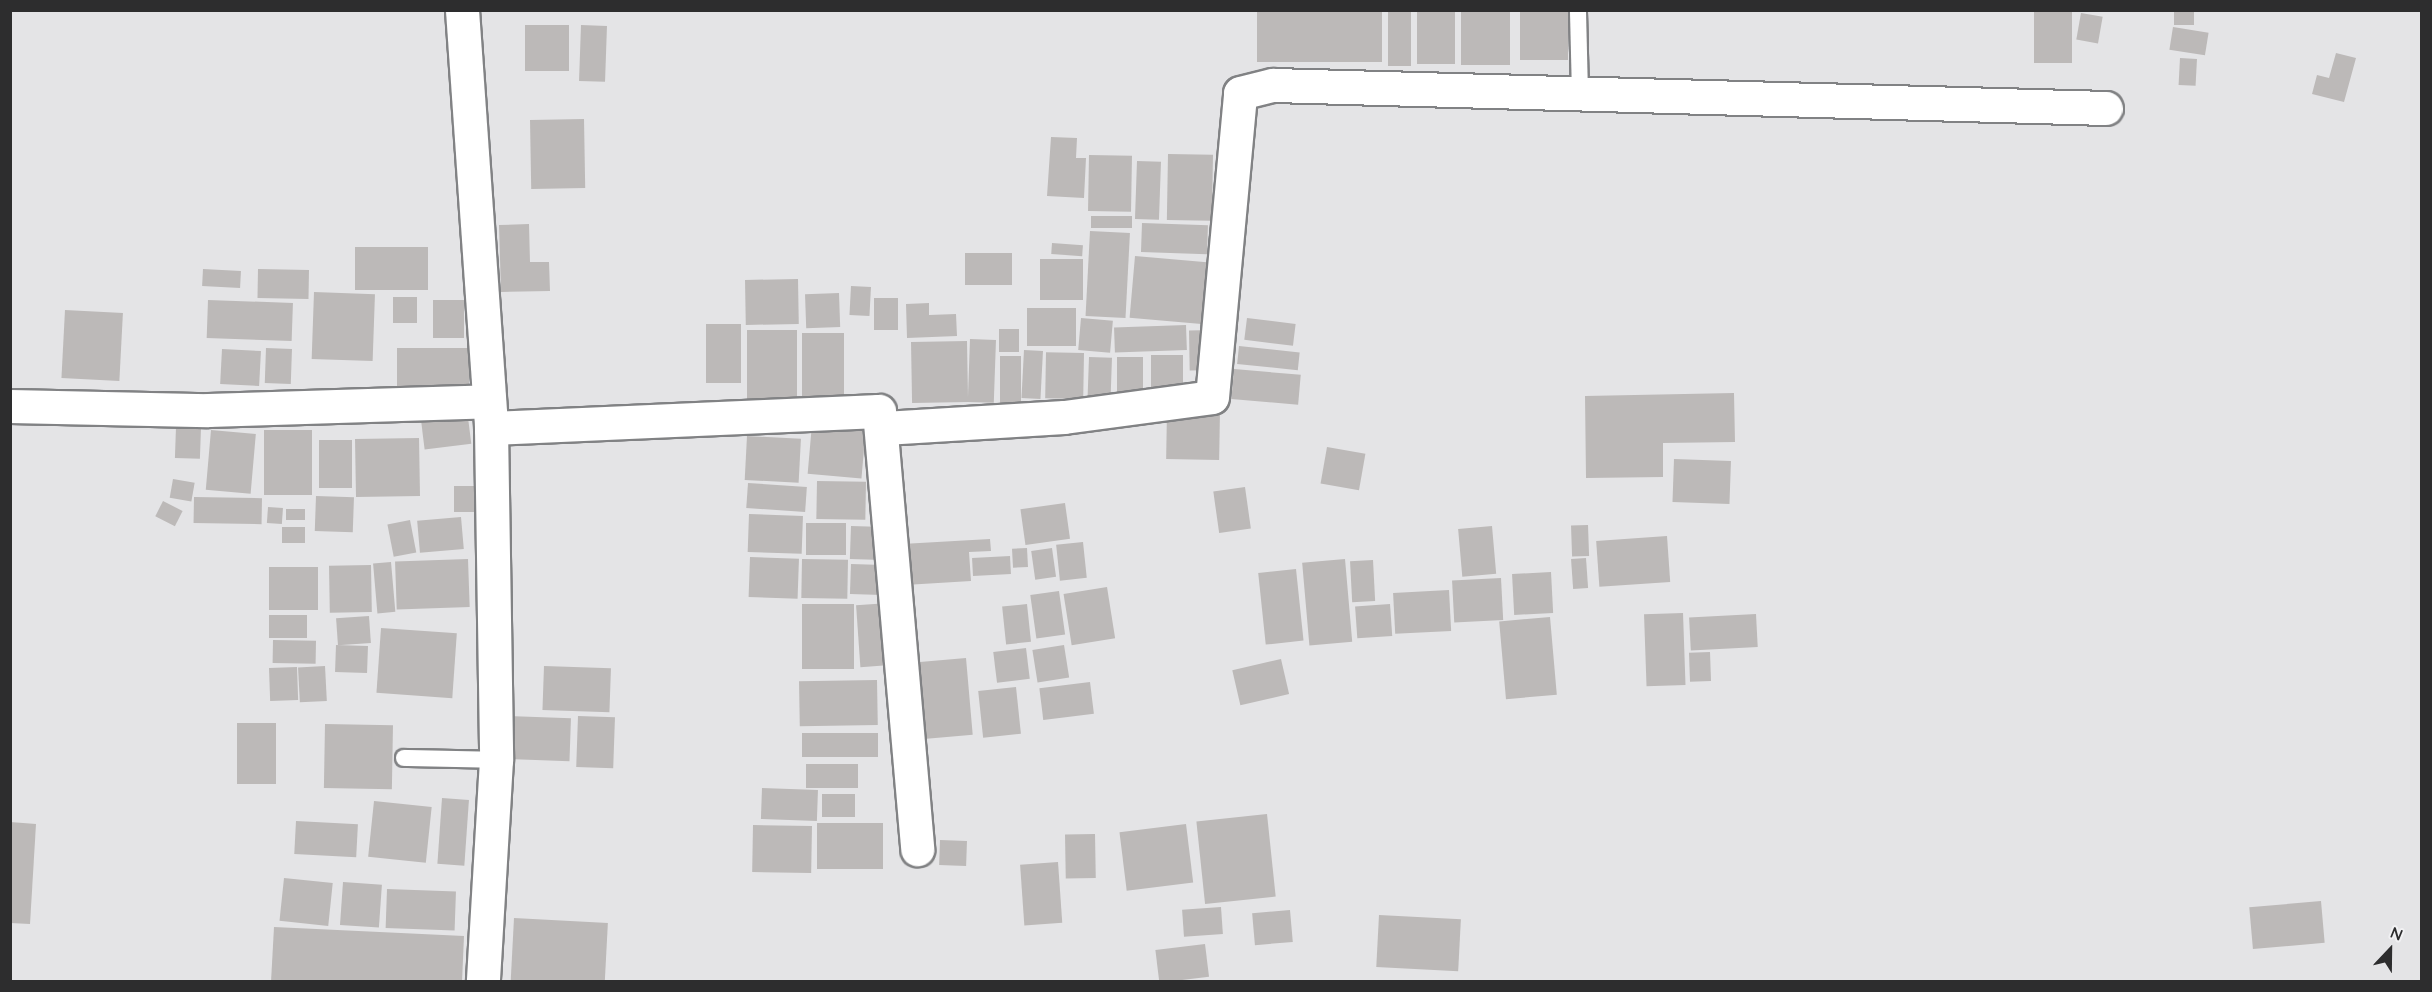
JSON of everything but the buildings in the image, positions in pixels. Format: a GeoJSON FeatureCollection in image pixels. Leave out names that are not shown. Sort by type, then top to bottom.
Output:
{"type":"FeatureCollection","features":[{"type":"Feature","properties":{"kind":"street"},"geometry":{"type":"LineString","coordinates":[[462,10],[490,414],[496,760],[483,981]]}},
{"type":"Feature","properties":{"kind":"street"},"geometry":{"type":"LineString","coordinates":[[884,429],[1064,417],[1212,397],[1240,93],[1273,86],[2106,108]]}},
{"type":"Feature","properties":{"kind":"street"},"geometry":{"type":"LineString","coordinates":[[10,406],[490,414],[871,409],[882,416],[884,429],[917,849]]}},
{"type":"Feature","properties":{"kind":"lane"},"geometry":{"type":"LineString","coordinates":[[1578,12],[1580,94]]}},
{"type":"Feature","properties":{"kind":"lane"},"geometry":{"type":"LineString","coordinates":[[404,758],[496,760]]}}]}
